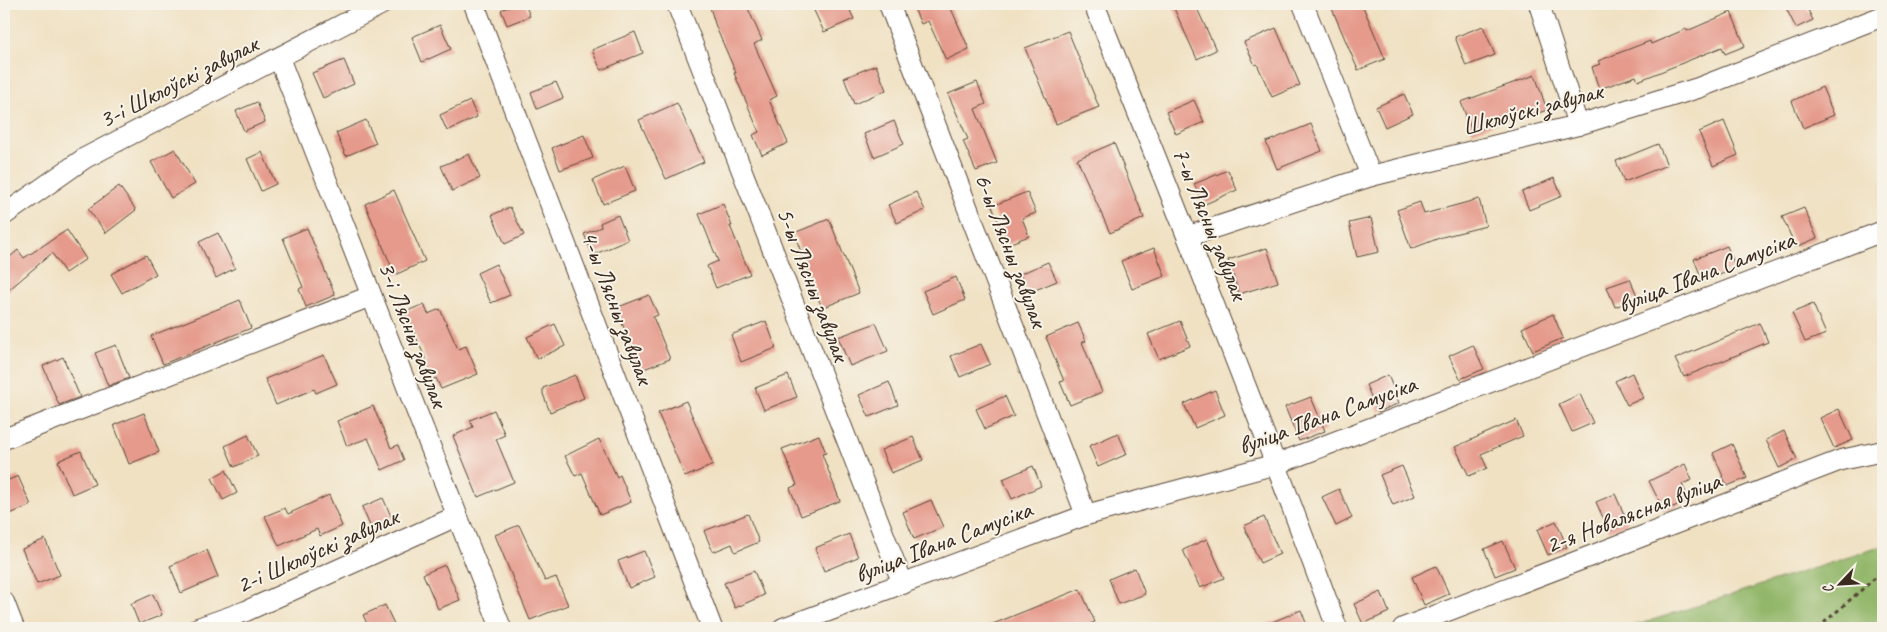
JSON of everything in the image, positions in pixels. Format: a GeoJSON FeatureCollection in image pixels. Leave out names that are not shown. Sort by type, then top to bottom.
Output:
{"type":"FeatureCollection","features":[{"type":"Feature","properties":{"kind":"street","name":"3-і Шклоўскі завулак"},"geometry":{"type":"LineString","coordinates":[[4,215],[85,158],[382,4]]}},
{"type":"Feature","properties":{"kind":"street","name":"4-ы Лясны завулак"},"geometry":{"type":"LineString","coordinates":[[474,4],[712,628]]}},
{"type":"Feature","properties":{"kind":"street","name":"5-ы Лясны завулак"},"geometry":{"type":"LineString","coordinates":[[677,4],[903,584]]}},
{"type":"Feature","properties":{"kind":"street","name":"6-ы Лясны завулак"},"geometry":{"type":"LineString","coordinates":[[889,4],[1086,515]]}},
{"type":"Feature","properties":{"kind":"street","name":"7-ы Лясны завулак"},"geometry":{"type":"LineString","coordinates":[[1094,4],[1189,236],[1277,464],[1337,628]]}},
{"type":"Feature","properties":{"kind":"street"},"geometry":{"type":"LineString","coordinates":[[1303,4],[1371,176]]}},
{"type":"Feature","properties":{"kind":"street"},"geometry":{"type":"LineString","coordinates":[[1539,4],[1578,125]]}},
{"type":"Feature","properties":{"kind":"street","name":"Шклоўскі завулак"},"geometry":{"type":"LineString","coordinates":[[1189,236],[1371,176],[1578,125],[1698,88],[1883,16]]}},
{"type":"Feature","properties":{"kind":"street","name":"3-і Лясны завулак"},"geometry":{"type":"LineString","coordinates":[[278,58],[500,628]]}},
{"type":"Feature","properties":{"kind":"street","name":"вуліца Івана Самусіка"},"geometry":{"type":"LineString","coordinates":[[783,628],[1086,515],[1277,464],[1883,231]]}},
{"type":"Feature","properties":{"kind":"street"},"geometry":{"type":"LineString","coordinates":[[4,439],[371,296]]}},
{"type":"Feature","properties":{"kind":"street","name":"2-я Новалясная вуліца"},"geometry":{"type":"LineString","coordinates":[[1403,628],[1841,460],[1883,451]]}},
{"type":"Feature","properties":{"kind":"street","name":"2-і Шклоўскі завулак"},"geometry":{"type":"LineString","coordinates":[[198,628],[246,612],[457,516]]}},
{"type":"Feature","properties":{"kind":"street"},"geometry":{"type":"LineString","coordinates":[[4,602],[14,628]]}},
{"type":"Feature","properties":{"kind":"path"},"geometry":{"type":"LineString","coordinates":[[1818,628],[1883,572]]}},
{"type":"Feature","properties":{"kind":"green space"},"geometry":{"type":"Polygon","coordinates":[[[1883,546],[1883,628],[1626,628],[1640,624],[1883,546]]]}},
{"type":"Feature","properties":{"kind":"building"},"geometry":{"type":"Polygon","coordinates":[[[515,4],[525,4],[530,16],[507,25],[501,10],[515,4]]]}},
{"type":"Feature","properties":{"kind":"building"},"geometry":{"type":"Polygon","coordinates":[[[709,4],[746,4],[762,40],[754,44],[777,96],[769,100],[788,143],[762,155],[753,135],[759,132],[716,27],[709,4]]]}},
{"type":"Feature","properties":{"kind":"building"},"geometry":{"type":"Polygon","coordinates":[[[811,4],[847,4],[854,19],[824,32],[811,4]]]}},
{"type":"Feature","properties":{"kind":"building"},"geometry":{"type":"Polygon","coordinates":[[[912,4],[949,4],[969,49],[946,60],[928,21],[921,24],[912,4]]]}},
{"type":"Feature","properties":{"kind":"building"},"geometry":{"type":"Polygon","coordinates":[[[1172,4],[1195,4],[1216,50],[1197,59],[1172,4]]]}},
{"type":"Feature","properties":{"kind":"building"},"geometry":{"type":"Polygon","coordinates":[[[1330,4],[1362,4],[1385,59],[1358,70],[1330,4]]]}},
{"type":"Feature","properties":{"kind":"building"},"geometry":{"type":"Polygon","coordinates":[[[1784,4],[1805,4],[1813,20],[1796,28],[1784,4]]]}},
{"type":"Feature","properties":{"kind":"building"},"geometry":{"type":"Polygon","coordinates":[[[1731,12],[1745,46],[1725,54],[1722,47],[1638,81],[1636,76],[1599,89],[1592,67],[1600,64],[1598,61],[1650,41],[1651,44],[1686,29],[1687,31],[1731,12]]]}},
{"type":"Feature","properties":{"kind":"building"},"geometry":{"type":"Polygon","coordinates":[[[440,25],[451,49],[422,62],[412,37],[440,25]]]}},
{"type":"Feature","properties":{"kind":"building"},"geometry":{"type":"Polygon","coordinates":[[[1483,26],[1495,55],[1466,66],[1455,37],[1483,26]]]}},
{"type":"Feature","properties":{"kind":"building"},"geometry":{"type":"Polygon","coordinates":[[[1276,28],[1300,85],[1272,97],[1257,64],[1255,65],[1244,42],[1276,28]]]}},
{"type":"Feature","properties":{"kind":"building"},"geometry":{"type":"Polygon","coordinates":[[[1068,31],[1099,107],[1056,124],[1025,48],[1068,31]]]}},
{"type":"Feature","properties":{"kind":"building"},"geometry":{"type":"Polygon","coordinates":[[[635,32],[643,53],[601,70],[592,50],[635,32]]]}},
{"type":"Feature","properties":{"kind":"building"},"geometry":{"type":"Polygon","coordinates":[[[344,60],[354,84],[323,98],[312,73],[344,60]]]}},
{"type":"Feature","properties":{"kind":"building"},"geometry":{"type":"Polygon","coordinates":[[[876,65],[886,90],[854,104],[844,78],[876,65]]]}},
{"type":"Feature","properties":{"kind":"building"},"geometry":{"type":"Polygon","coordinates":[[[1535,75],[1547,110],[1524,118],[1522,114],[1472,132],[1461,102],[1535,75]]]}},
{"type":"Feature","properties":{"kind":"building"},"geometry":{"type":"Polygon","coordinates":[[[556,82],[563,98],[537,109],[531,92],[556,82]]]}},
{"type":"Feature","properties":{"kind":"building"},"geometry":{"type":"Polygon","coordinates":[[[977,82],[986,104],[975,109],[997,163],[976,171],[963,141],[968,139],[948,94],[977,82]]]}},
{"type":"Feature","properties":{"kind":"building"},"geometry":{"type":"Polygon","coordinates":[[[1822,87],[1834,115],[1803,128],[1792,101],[1822,87]]]}},
{"type":"Feature","properties":{"kind":"building"},"geometry":{"type":"Polygon","coordinates":[[[1404,94],[1413,114],[1385,127],[1376,107],[1404,94]]]}},
{"type":"Feature","properties":{"kind":"building"},"geometry":{"type":"Polygon","coordinates":[[[1194,100],[1204,122],[1176,134],[1166,112],[1194,100]]]}},
{"type":"Feature","properties":{"kind":"building"},"geometry":{"type":"Polygon","coordinates":[[[470,101],[477,117],[447,131],[440,115],[470,101]]]}},
{"type":"Feature","properties":{"kind":"building"},"geometry":{"type":"Polygon","coordinates":[[[257,102],[265,122],[244,131],[236,111],[257,102]]]}},
{"type":"Feature","properties":{"kind":"building"},"geometry":{"type":"Polygon","coordinates":[[[677,103],[704,162],[666,179],[639,120],[677,103]]]}},
{"type":"Feature","properties":{"kind":"building"},"geometry":{"type":"Polygon","coordinates":[[[366,120],[376,143],[346,156],[336,133],[366,120]]]}},
{"type":"Feature","properties":{"kind":"building"},"geometry":{"type":"Polygon","coordinates":[[[894,121],[904,144],[874,157],[864,134],[894,121]]]}},
{"type":"Feature","properties":{"kind":"building"},"geometry":{"type":"Polygon","coordinates":[[[1724,121],[1738,155],[1713,166],[1699,132],[1724,121]]]}},
{"type":"Feature","properties":{"kind":"building"},"geometry":{"type":"Polygon","coordinates":[[[1311,124],[1322,151],[1277,169],[1266,142],[1311,124]]]}},
{"type":"Feature","properties":{"kind":"building"},"geometry":{"type":"Polygon","coordinates":[[[584,135],[593,158],[560,170],[552,148],[584,135]]]}},
{"type":"Feature","properties":{"kind":"building"},"geometry":{"type":"Polygon","coordinates":[[[1114,143],[1144,218],[1110,233],[1077,159],[1114,143]]]}},
{"type":"Feature","properties":{"kind":"building"},"geometry":{"type":"Polygon","coordinates":[[[1658,144],[1667,165],[1624,182],[1616,161],[1658,144]]]}},
{"type":"Feature","properties":{"kind":"building"},"geometry":{"type":"Polygon","coordinates":[[[175,149],[195,184],[171,198],[151,162],[175,149]]]}},
{"type":"Feature","properties":{"kind":"building"},"geometry":{"type":"Polygon","coordinates":[[[262,152],[276,184],[261,191],[247,159],[262,152]]]}},
{"type":"Feature","properties":{"kind":"building"},"geometry":{"type":"Polygon","coordinates":[[[469,154],[480,178],[452,191],[441,166],[469,154]]]}},
{"type":"Feature","properties":{"kind":"building"},"geometry":{"type":"Polygon","coordinates":[[[625,166],[635,191],[603,204],[593,180],[625,166]]]}},
{"type":"Feature","properties":{"kind":"building"},"geometry":{"type":"Polygon","coordinates":[[[1228,170],[1237,190],[1203,205],[1194,184],[1228,170]]]}},
{"type":"Feature","properties":{"kind":"building"},"geometry":{"type":"Polygon","coordinates":[[[1554,178],[1562,196],[1529,210],[1522,192],[1554,178]]]}},
{"type":"Feature","properties":{"kind":"building"},"geometry":{"type":"Polygon","coordinates":[[[119,186],[136,210],[106,233],[88,209],[119,186]]]}},
{"type":"Feature","properties":{"kind":"building"},"geometry":{"type":"Polygon","coordinates":[[[394,190],[425,261],[395,275],[365,204],[394,190]]]}},
{"type":"Feature","properties":{"kind":"building"},"geometry":{"type":"Polygon","coordinates":[[[916,192],[925,210],[897,223],[888,205],[916,192]]]}},
{"type":"Feature","properties":{"kind":"building"},"geometry":{"type":"Polygon","coordinates":[[[1027,192],[1036,213],[1022,218],[1029,236],[1008,244],[992,206],[1027,192]]]}},
{"type":"Feature","properties":{"kind":"building"},"geometry":{"type":"Polygon","coordinates":[[[1479,199],[1486,226],[1442,237],[1411,249],[1397,210],[1420,202],[1424,214],[1479,199]]]}},
{"type":"Feature","properties":{"kind":"building"},"geometry":{"type":"Polygon","coordinates":[[[723,204],[750,274],[716,288],[707,266],[718,261],[699,214],[723,204]]]}},
{"type":"Feature","properties":{"kind":"building"},"geometry":{"type":"Polygon","coordinates":[[[510,207],[524,235],[505,244],[492,215],[510,207]]]}},
{"type":"Feature","properties":{"kind":"building"},"geometry":{"type":"Polygon","coordinates":[[[1804,208],[1817,238],[1796,247],[1782,217],[1804,208]]]}},
{"type":"Feature","properties":{"kind":"building"},"geometry":{"type":"Polygon","coordinates":[[[618,215],[628,240],[593,255],[584,234],[601,227],[600,223],[618,215]]]}},
{"type":"Feature","properties":{"kind":"building"},"geometry":{"type":"Polygon","coordinates":[[[1371,218],[1379,252],[1357,257],[1349,223],[1371,218]]]}},
{"type":"Feature","properties":{"kind":"building"},"geometry":{"type":"Polygon","coordinates":[[[829,219],[859,293],[822,308],[794,233],[829,219]]]}},
{"type":"Feature","properties":{"kind":"building"},"geometry":{"type":"Polygon","coordinates":[[[307,228],[335,295],[306,307],[299,289],[303,287],[283,238],[307,228]]]}},
{"type":"Feature","properties":{"kind":"building"},"geometry":{"type":"Polygon","coordinates":[[[67,230],[86,259],[65,273],[52,253],[4,294],[4,262],[18,250],[24,258],[67,230]]]}},
{"type":"Feature","properties":{"kind":"building"},"geometry":{"type":"Polygon","coordinates":[[[218,233],[235,268],[216,278],[199,242],[218,233]]]}},
{"type":"Feature","properties":{"kind":"building"},"geometry":{"type":"Polygon","coordinates":[[[1727,246],[1736,268],[1703,282],[1694,259],[1727,246]]]}},
{"type":"Feature","properties":{"kind":"building"},"geometry":{"type":"Polygon","coordinates":[[[1154,248],[1165,276],[1132,289],[1121,261],[1154,248]]]}},
{"type":"Feature","properties":{"kind":"building"},"geometry":{"type":"Polygon","coordinates":[[[1267,248],[1278,282],[1239,294],[1228,260],[1267,248]]]}},
{"type":"Feature","properties":{"kind":"building"},"geometry":{"type":"Polygon","coordinates":[[[146,255],[156,274],[122,293],[111,274],[146,255]]]}},
{"type":"Feature","properties":{"kind":"building"},"geometry":{"type":"Polygon","coordinates":[[[1048,262],[1057,281],[1028,293],[1020,274],[1048,262]]]}},
{"type":"Feature","properties":{"kind":"building"},"geometry":{"type":"Polygon","coordinates":[[[496,264],[510,295],[491,303],[477,273],[496,264]]]}},
{"type":"Feature","properties":{"kind":"building"},"geometry":{"type":"Polygon","coordinates":[[[956,277],[965,300],[933,314],[923,291],[956,277]]]}},
{"type":"Feature","properties":{"kind":"building"},"geometry":{"type":"Polygon","coordinates":[[[1630,279],[1638,298],[1615,307],[1607,287],[1630,279]]]}},
{"type":"Feature","properties":{"kind":"building"},"geometry":{"type":"Polygon","coordinates":[[[649,295],[658,315],[653,317],[670,359],[641,370],[616,308],[649,295]]]}},
{"type":"Feature","properties":{"kind":"building"},"geometry":{"type":"Polygon","coordinates":[[[240,300],[251,328],[163,364],[151,336],[240,300]]]}},
{"type":"Feature","properties":{"kind":"building"},"geometry":{"type":"Polygon","coordinates":[[[424,304],[428,314],[440,309],[458,349],[466,346],[478,374],[441,389],[436,378],[426,382],[419,365],[427,362],[405,312],[424,304]]]}},
{"type":"Feature","properties":{"kind":"building"},"geometry":{"type":"Polygon","coordinates":[[[1813,304],[1826,334],[1805,342],[1792,313],[1813,304]]]}},
{"type":"Feature","properties":{"kind":"building"},"geometry":{"type":"Polygon","coordinates":[[[1553,314],[1563,338],[1533,351],[1522,328],[1553,314]]]}},
{"type":"Feature","properties":{"kind":"building"},"geometry":{"type":"Polygon","coordinates":[[[766,321],[776,348],[741,362],[731,335],[766,321]]]}},
{"type":"Feature","properties":{"kind":"building"},"geometry":{"type":"Polygon","coordinates":[[[1180,321],[1190,346],[1159,359],[1148,334],[1180,321]]]}},
{"type":"Feature","properties":{"kind":"building"},"geometry":{"type":"Polygon","coordinates":[[[876,323],[888,351],[850,366],[838,337],[876,323]]]}},
{"type":"Feature","properties":{"kind":"building"},"geometry":{"type":"Polygon","coordinates":[[[1078,323],[1086,341],[1082,342],[1102,392],[1070,405],[1060,382],[1064,381],[1046,337],[1078,323]]]}},
{"type":"Feature","properties":{"kind":"building"},"geometry":{"type":"Polygon","coordinates":[[[1760,323],[1768,342],[1684,377],[1675,359],[1760,323]]]}},
{"type":"Feature","properties":{"kind":"building"},"geometry":{"type":"Polygon","coordinates":[[[555,324],[565,346],[537,359],[527,337],[555,324]]]}},
{"type":"Feature","properties":{"kind":"building"},"geometry":{"type":"Polygon","coordinates":[[[981,344],[990,364],[960,377],[951,356],[981,344]]]}},
{"type":"Feature","properties":{"kind":"building"},"geometry":{"type":"Polygon","coordinates":[[[116,345],[129,378],[108,386],[95,353],[116,345]]]}},
{"type":"Feature","properties":{"kind":"building"},"geometry":{"type":"Polygon","coordinates":[[[1473,345],[1484,369],[1460,379],[1449,356],[1473,345]]]}},
{"type":"Feature","properties":{"kind":"building"},"geometry":{"type":"Polygon","coordinates":[[[324,355],[337,384],[316,393],[314,389],[276,405],[265,379],[324,355]]]}},
{"type":"Feature","properties":{"kind":"building"},"geometry":{"type":"Polygon","coordinates":[[[63,357],[80,397],[59,405],[43,366],[63,357]]]}},
{"type":"Feature","properties":{"kind":"building"},"geometry":{"type":"Polygon","coordinates":[[[1632,373],[1643,398],[1627,405],[1615,381],[1632,373]]]}},
{"type":"Feature","properties":{"kind":"building"},"geometry":{"type":"Polygon","coordinates":[[[575,375],[584,398],[550,412],[543,394],[543,388],[575,375]]]}},
{"type":"Feature","properties":{"kind":"building"},"geometry":{"type":"Polygon","coordinates":[[[788,375],[797,397],[764,410],[755,388],[788,375]]]}},
{"type":"Feature","properties":{"kind":"building"},"geometry":{"type":"Polygon","coordinates":[[[1388,375],[1399,403],[1378,412],[1366,385],[1388,375]]]}},
{"type":"Feature","properties":{"kind":"building"},"geometry":{"type":"Polygon","coordinates":[[[889,382],[898,405],[869,417],[859,395],[889,382]]]}},
{"type":"Feature","properties":{"kind":"building"},"geometry":{"type":"Polygon","coordinates":[[[1215,390],[1225,415],[1195,428],[1184,404],[1215,390]]]}},
{"type":"Feature","properties":{"kind":"building"},"geometry":{"type":"Polygon","coordinates":[[[1580,394],[1593,423],[1572,432],[1559,404],[1580,394]]]}},
{"type":"Feature","properties":{"kind":"building"},"geometry":{"type":"Polygon","coordinates":[[[1005,396],[1014,416],[985,429],[976,409],[1005,396]]]}},
{"type":"Feature","properties":{"kind":"building"},"geometry":{"type":"Polygon","coordinates":[[[1311,397],[1325,431],[1299,441],[1285,407],[1311,397]]]}},
{"type":"Feature","properties":{"kind":"building"},"geometry":{"type":"Polygon","coordinates":[[[686,401],[713,465],[685,477],[658,413],[686,401]]]}},
{"type":"Feature","properties":{"kind":"building"},"geometry":{"type":"Polygon","coordinates":[[[373,406],[391,448],[398,445],[404,460],[382,470],[368,438],[347,446],[337,421],[373,406]]]}},
{"type":"Feature","properties":{"kind":"building"},"geometry":{"type":"Polygon","coordinates":[[[1839,409],[1853,440],[1834,448],[1820,418],[1839,409]]]}},
{"type":"Feature","properties":{"kind":"building"},"geometry":{"type":"Polygon","coordinates":[[[494,410],[505,435],[496,439],[514,482],[478,497],[453,436],[473,427],[470,420],[494,410]]]}},
{"type":"Feature","properties":{"kind":"building"},"geometry":{"type":"Polygon","coordinates":[[[144,413],[159,452],[129,464],[114,425],[144,413]]]}},
{"type":"Feature","properties":{"kind":"building"},"geometry":{"type":"Polygon","coordinates":[[[1516,420],[1523,436],[1481,454],[1487,468],[1469,476],[1455,447],[1516,420]]]}},
{"type":"Feature","properties":{"kind":"building"},"geometry":{"type":"Polygon","coordinates":[[[1784,431],[1797,459],[1779,468],[1766,440],[1784,431]]]}},
{"type":"Feature","properties":{"kind":"building"},"geometry":{"type":"Polygon","coordinates":[[[1118,433],[1127,454],[1098,467],[1089,446],[1118,433]]]}},
{"type":"Feature","properties":{"kind":"building"},"geometry":{"type":"Polygon","coordinates":[[[248,435],[258,456],[234,467],[225,446],[248,435]]]}},
{"type":"Feature","properties":{"kind":"building"},"geometry":{"type":"Polygon","coordinates":[[[819,435],[826,453],[822,454],[840,501],[801,516],[790,488],[797,485],[782,449],[819,435]]]}},
{"type":"Feature","properties":{"kind":"building"},"geometry":{"type":"Polygon","coordinates":[[[913,437],[923,460],[891,473],[881,450],[913,437]]]}},
{"type":"Feature","properties":{"kind":"building"},"geometry":{"type":"Polygon","coordinates":[[[599,439],[617,477],[620,475],[631,502],[600,515],[582,473],[575,476],[565,456],[599,439]]]}},
{"type":"Feature","properties":{"kind":"building"},"geometry":{"type":"Polygon","coordinates":[[[1732,444],[1747,478],[1727,486],[1713,453],[1732,444]]]}},
{"type":"Feature","properties":{"kind":"building"},"geometry":{"type":"Polygon","coordinates":[[[81,451],[95,484],[72,494],[58,461],[81,451]]]}},
{"type":"Feature","properties":{"kind":"building"},"geometry":{"type":"Polygon","coordinates":[[[1685,464],[1692,480],[1682,484],[1689,500],[1664,511],[1649,481],[1685,464]]]}},
{"type":"Feature","properties":{"kind":"building"},"geometry":{"type":"Polygon","coordinates":[[[1033,466],[1041,486],[1012,499],[1003,479],[1033,466]]]}},
{"type":"Feature","properties":{"kind":"building"},"geometry":{"type":"Polygon","coordinates":[[[1402,466],[1415,496],[1393,505],[1380,475],[1402,466]]]}},
{"type":"Feature","properties":{"kind":"building"},"geometry":{"type":"Polygon","coordinates":[[[226,470],[237,493],[223,500],[212,478],[226,470]]]}},
{"type":"Feature","properties":{"kind":"building"},"geometry":{"type":"Polygon","coordinates":[[[18,476],[31,505],[10,514],[4,499],[4,482],[18,476]]]}},
{"type":"Feature","properties":{"kind":"building"},"geometry":{"type":"Polygon","coordinates":[[[1339,489],[1352,518],[1336,526],[1322,497],[1339,489]]]}},
{"type":"Feature","properties":{"kind":"building"},"geometry":{"type":"Polygon","coordinates":[[[1615,494],[1628,523],[1609,531],[1596,502],[1615,494]]]}},
{"type":"Feature","properties":{"kind":"building"},"geometry":{"type":"Polygon","coordinates":[[[329,495],[342,526],[320,536],[317,529],[279,546],[265,516],[285,508],[288,514],[329,495]]]}},
{"type":"Feature","properties":{"kind":"building"},"geometry":{"type":"Polygon","coordinates":[[[383,498],[394,523],[373,533],[362,507],[383,498]]]}},
{"type":"Feature","properties":{"kind":"building"},"geometry":{"type":"Polygon","coordinates":[[[931,500],[943,527],[914,539],[903,512],[931,500]]]}},
{"type":"Feature","properties":{"kind":"building"},"geometry":{"type":"Polygon","coordinates":[[[748,514],[759,542],[735,552],[732,544],[713,552],[704,531],[748,514]]]}},
{"type":"Feature","properties":{"kind":"building"},"geometry":{"type":"Polygon","coordinates":[[[1264,517],[1280,554],[1260,563],[1244,526],[1264,517]]]}},
{"type":"Feature","properties":{"kind":"building"},"geometry":{"type":"Polygon","coordinates":[[[1556,521],[1567,547],[1548,555],[1537,530],[1556,521]]]}},
{"type":"Feature","properties":{"kind":"building"},"geometry":{"type":"Polygon","coordinates":[[[519,525],[545,581],[556,577],[568,605],[530,620],[495,535],[519,525]]]}},
{"type":"Feature","properties":{"kind":"building"},"geometry":{"type":"Polygon","coordinates":[[[849,534],[858,557],[824,571],[815,548],[849,534]]]}},
{"type":"Feature","properties":{"kind":"building"},"geometry":{"type":"Polygon","coordinates":[[[45,539],[60,575],[37,584],[22,549],[45,539]]]}},
{"type":"Feature","properties":{"kind":"building"},"geometry":{"type":"Polygon","coordinates":[[[1207,539],[1224,578],[1200,588],[1183,550],[1207,539]]]}},
{"type":"Feature","properties":{"kind":"building"},"geometry":{"type":"Polygon","coordinates":[[[1503,541],[1515,568],[1495,576],[1484,549],[1503,541]]]}},
{"type":"Feature","properties":{"kind":"building"},"geometry":{"type":"Polygon","coordinates":[[[207,550],[218,577],[181,593],[170,566],[207,550]]]}},
{"type":"Feature","properties":{"kind":"building"},"geometry":{"type":"Polygon","coordinates":[[[644,551],[655,577],[629,588],[618,561],[644,551]]]}},
{"type":"Feature","properties":{"kind":"building"},"geometry":{"type":"Polygon","coordinates":[[[445,565],[460,600],[438,609],[423,574],[445,565]]]}},
{"type":"Feature","properties":{"kind":"building"},"geometry":{"type":"Polygon","coordinates":[[[1436,566],[1449,594],[1424,605],[1412,577],[1436,566]]]}},
{"type":"Feature","properties":{"kind":"building"},"geometry":{"type":"Polygon","coordinates":[[[1135,568],[1145,594],[1119,604],[1109,579],[1135,568]]]}},
{"type":"Feature","properties":{"kind":"building"},"geometry":{"type":"Polygon","coordinates":[[[754,571],[764,595],[735,608],[724,583],[754,571]]]}},
{"type":"Feature","properties":{"kind":"building"},"geometry":{"type":"Polygon","coordinates":[[[1080,589],[1095,622],[1081,628],[983,628],[1080,589]]]}},
{"type":"Feature","properties":{"kind":"building"},"geometry":{"type":"Polygon","coordinates":[[[1381,592],[1389,612],[1363,624],[1354,604],[1381,592]]]}},
{"type":"Feature","properties":{"kind":"building"},"geometry":{"type":"Polygon","coordinates":[[[153,594],[162,615],[139,624],[131,604],[153,594]]]}},
{"type":"Feature","properties":{"kind":"building"},"geometry":{"type":"Polygon","coordinates":[[[385,605],[396,628],[369,628],[363,615],[385,605]]]}},
{"type":"Feature","properties":{"kind":"building"},"geometry":{"type":"Polygon","coordinates":[[[1301,610],[1308,628],[1258,628],[1301,610]]]}}]}
